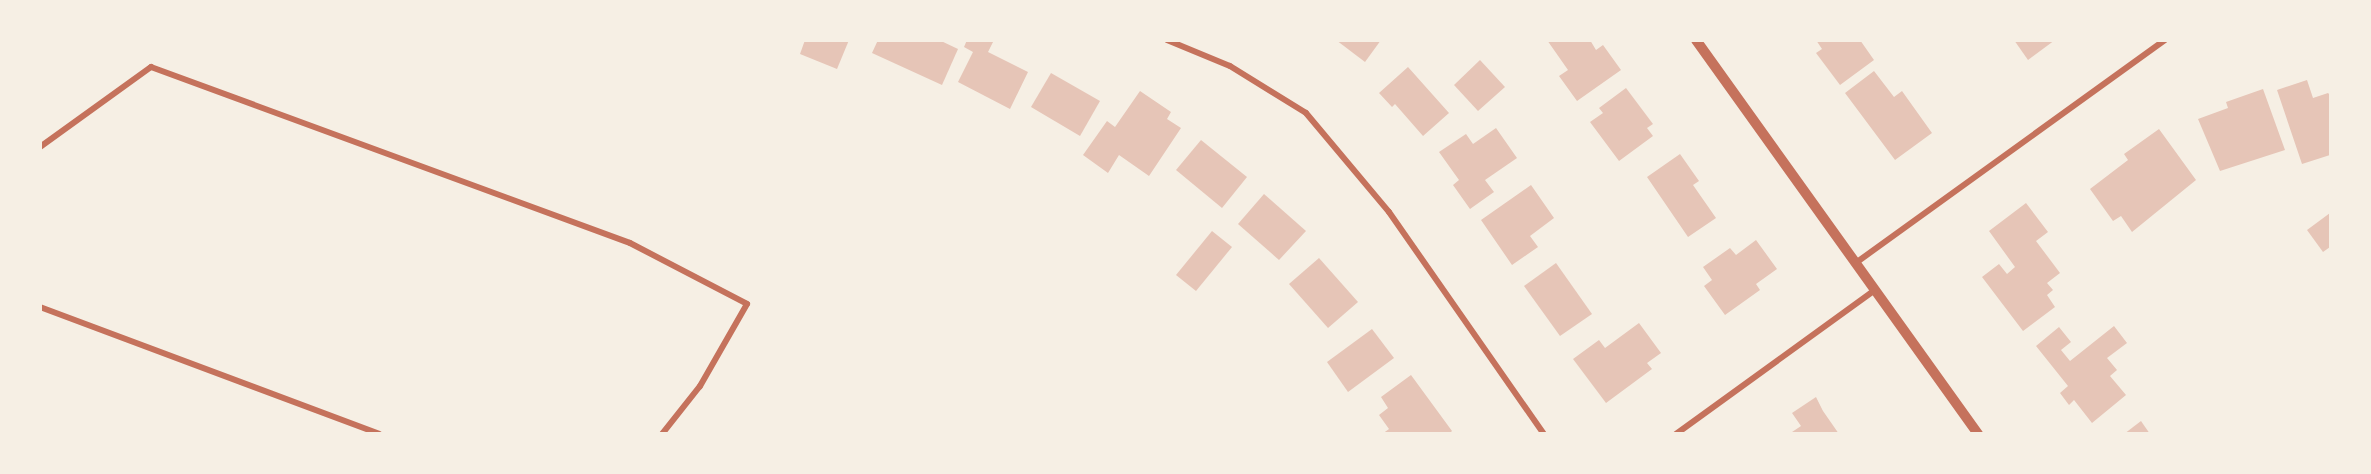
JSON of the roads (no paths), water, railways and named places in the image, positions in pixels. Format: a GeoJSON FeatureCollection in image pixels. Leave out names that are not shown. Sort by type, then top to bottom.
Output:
{"type":"FeatureCollection","features":[{"type":"Feature","properties":{"kind":"street"},"geometry":{"type":"LineString","coordinates":[[1167,40],[1230,66],[1306,113],[1389,212],[1544,434]]}},
{"type":"Feature","properties":{"kind":"street"},"geometry":{"type":"LineString","coordinates":[[1696,40],[1978,434]]}},
{"type":"Feature","properties":{"kind":"street"},"geometry":{"type":"LineString","coordinates":[[1857,262],[2165,40]]}},
{"type":"Feature","properties":{"kind":"street"},"geometry":{"type":"LineString","coordinates":[[40,147],[151,67],[630,243],[747,304],[700,386],[662,434]]}},
{"type":"Feature","properties":{"kind":"street"},"geometry":{"type":"LineString","coordinates":[[1676,434],[1875,290]]}},
{"type":"Feature","properties":{"kind":"street"},"geometry":{"type":"LineString","coordinates":[[40,308],[379,434]]}}]}
